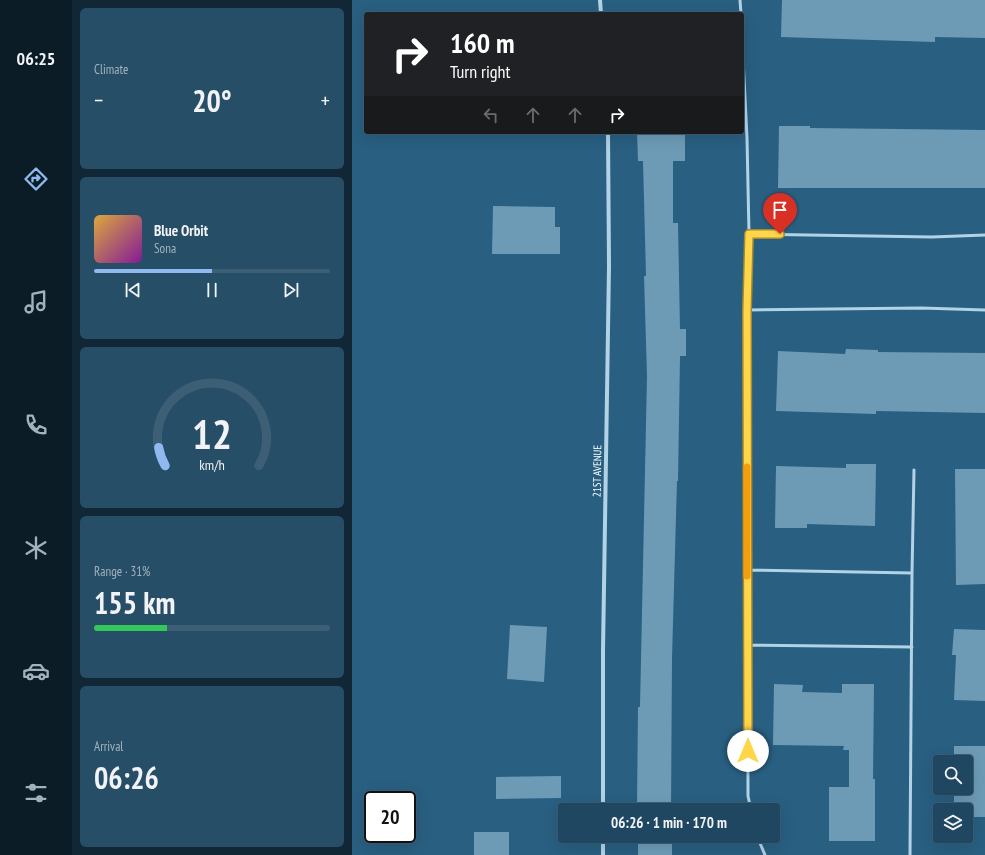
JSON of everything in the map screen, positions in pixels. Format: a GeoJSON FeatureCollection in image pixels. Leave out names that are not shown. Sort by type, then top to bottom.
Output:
{"type":"FeatureCollection","features":[{"type":"Feature","properties":{"kind":"street"},"geometry":{"type":"LineString","coordinates":[[600,0],[601,12]]}},
{"type":"Feature","properties":{"kind":"street","name":"21ST AVENUE"},"geometry":{"type":"LineString","coordinates":[[603,803],[603,651],[609,281],[608,134]]}},
{"type":"Feature","properties":{"kind":"street"},"geometry":{"type":"LineString","coordinates":[[603,843],[603,855]]}},
{"type":"Feature","properties":{"kind":"lane"},"geometry":{"type":"LineString","coordinates":[[740,0],[741,12]]}},
{"type":"Feature","properties":{"kind":"lane"},"geometry":{"type":"LineString","coordinates":[[744,78],[749,234],[747,310],[747,645],[748,796],[750,803]]}},
{"type":"Feature","properties":{"kind":"lane"},"geometry":{"type":"LineString","coordinates":[[749,234],[932,237],[985,235]]}},
{"type":"Feature","properties":{"kind":"lane"},"geometry":{"type":"LineString","coordinates":[[747,310],[921,308],[985,310]]}},
{"type":"Feature","properties":{"kind":"lane"},"geometry":{"type":"LineString","coordinates":[[910,855],[914,470]]}},
{"type":"Feature","properties":{"kind":"lane"},"geometry":{"type":"LineString","coordinates":[[747,570],[912,573]]}},
{"type":"Feature","properties":{"kind":"lane"},"geometry":{"type":"LineString","coordinates":[[747,645],[912,647]]}},
{"type":"Feature","properties":{"kind":"lane"},"geometry":{"type":"LineString","coordinates":[[760,843],[765,855]]}},
{"type":"Feature","properties":{"kind":"building"},"geometry":{"type":"Polygon","coordinates":[[[782,0],[985,0],[985,38],[935,37],[935,42],[781,37],[782,0]]]}},
{"type":"Feature","properties":{"kind":"building"},"geometry":{"type":"Polygon","coordinates":[[[779,126],[810,126],[810,128],[985,130],[985,188],[778,188],[779,126]]]}},
{"type":"Feature","properties":{"kind":"building"},"geometry":{"type":"Polygon","coordinates":[[[637,134],[685,134],[685,161],[673,161],[673,223],[678,223],[680,329],[686,329],[686,356],[680,356],[678,481],[672,658],[671,803],[637,803],[638,707],[640,707],[647,376],[643,161],[638,161],[637,134]]]}},
{"type":"Feature","properties":{"kind":"building"},"geometry":{"type":"Polygon","coordinates":[[[493,206],[555,207],[555,227],[560,227],[560,254],[492,254],[493,206]]]}},
{"type":"Feature","properties":{"kind":"building"},"geometry":{"type":"Polygon","coordinates":[[[846,349],[878,350],[878,352],[985,353],[985,413],[876,411],[876,414],[776,411],[778,351],[845,354],[846,349]]]}},
{"type":"Feature","properties":{"kind":"building"},"geometry":{"type":"Polygon","coordinates":[[[846,464],[876,464],[875,526],[807,524],[807,528],[775,528],[776,466],[846,468],[846,464]]]}},
{"type":"Feature","properties":{"kind":"building"},"geometry":{"type":"Polygon","coordinates":[[[955,469],[985,469],[985,584],[956,585],[955,469]]]}},
{"type":"Feature","properties":{"kind":"building"},"geometry":{"type":"Polygon","coordinates":[[[510,625],[547,627],[544,682],[507,679],[510,625]]]}},
{"type":"Feature","properties":{"kind":"building"},"geometry":{"type":"Polygon","coordinates":[[[954,629],[985,630],[985,701],[954,700],[956,655],[952,655],[954,629]]]}},
{"type":"Feature","properties":{"kind":"building"},"geometry":{"type":"Polygon","coordinates":[[[774,684],[803,685],[802,692],[842,693],[842,684],[874,684],[873,779],[875,779],[875,841],[829,841],[829,787],[849,787],[849,750],[843,750],[844,746],[773,745],[774,684]]]}},
{"type":"Feature","properties":{"kind":"building"},"geometry":{"type":"Polygon","coordinates":[[[954,746],[985,746],[985,817],[973,817],[973,803],[954,803],[954,795],[973,795],[973,755],[954,755],[954,746]]]}},
{"type":"Feature","properties":{"kind":"building"},"geometry":{"type":"Polygon","coordinates":[[[561,776],[561,798],[496,799],[496,777],[561,776]]]}},
{"type":"Feature","properties":{"kind":"building"},"geometry":{"type":"Polygon","coordinates":[[[474,832],[509,832],[509,855],[474,855],[474,832]]]}},
{"type":"Feature","properties":{"kind":"building"},"geometry":{"type":"Polygon","coordinates":[[[638,843],[672,843],[672,855],[638,855],[638,843]]]}},
{"type":"Feature","properties":{"kind":"slow traffic"},"geometry":{"type":"LineString","coordinates":[[747,467],[747,576]]}},
{"type":"Feature","properties":{"kind":"route"},"geometry":{"type":"LineString","coordinates":[[748,751],[747,310],[749,234],[780,234]]}}]}
